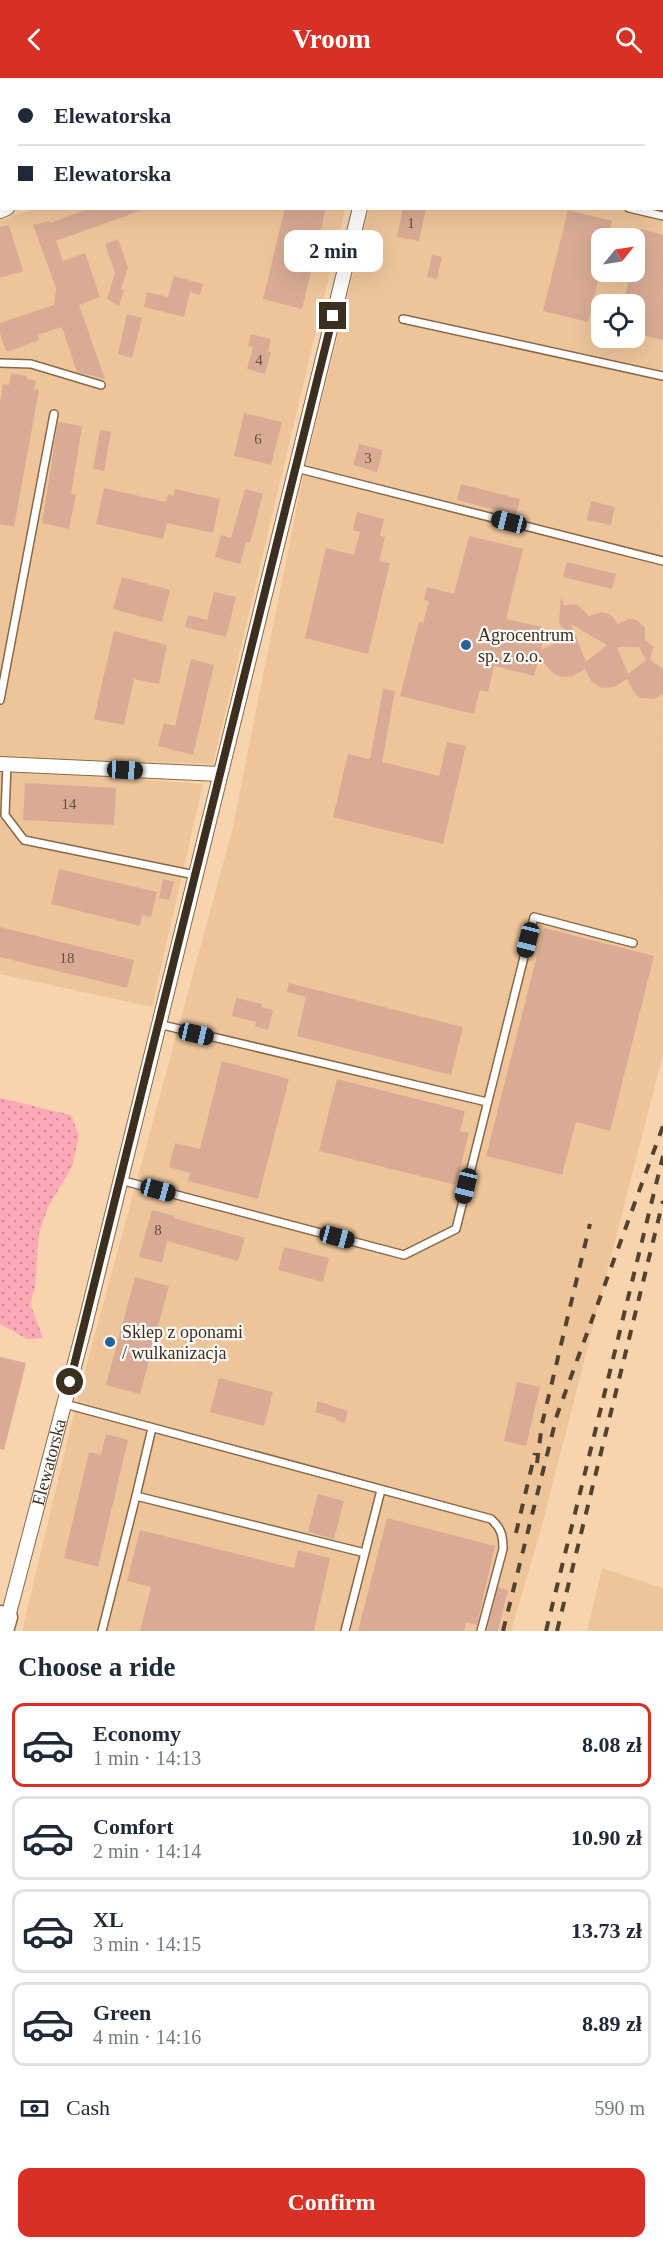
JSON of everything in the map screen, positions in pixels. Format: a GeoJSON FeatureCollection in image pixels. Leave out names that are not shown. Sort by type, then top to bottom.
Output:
{"type":"FeatureCollection","features":[{"type":"Feature","properties":{"kind":"street","name":"Elewatorska"},"geometry":{"type":"LineString","coordinates":[[4,1621],[64,1404],[360,210]]}},
{"type":"Feature","properties":{"kind":"street"},"geometry":{"type":"LineString","coordinates":[[3,764],[220,774]]}},
{"type":"Feature","properties":{"kind":"lane"},"geometry":{"type":"LineString","coordinates":[[638,210],[663,216]]}},
{"type":"Feature","properties":{"kind":"lane"},"geometry":{"type":"LineString","coordinates":[[403,319],[663,376]]}},
{"type":"Feature","properties":{"kind":"lane"},"geometry":{"type":"LineString","coordinates":[[0,363],[31,364],[101,385]]}},
{"type":"Feature","properties":{"kind":"lane"},"geometry":{"type":"LineString","coordinates":[[0,700],[54,414]]}},
{"type":"Feature","properties":{"kind":"lane"},"geometry":{"type":"LineString","coordinates":[[296,468],[663,561]]}},
{"type":"Feature","properties":{"kind":"lane"},"geometry":{"type":"LineString","coordinates":[[3,764],[5,815],[24,840],[195,875]]}},
{"type":"Feature","properties":{"kind":"lane"},"geometry":{"type":"LineString","coordinates":[[120,1180],[404,1255],[456,1229],[534,917],[633,943]]}},
{"type":"Feature","properties":{"kind":"lane"},"geometry":{"type":"LineString","coordinates":[[158,1024],[487,1102]]}},
{"type":"Feature","properties":{"kind":"lane"},"geometry":{"type":"LineString","coordinates":[[64,1404],[491,1519],[503,1535],[503,1549],[481,1631]]}},
{"type":"Feature","properties":{"kind":"lane"},"geometry":{"type":"LineString","coordinates":[[102,1631],[153,1428]]}},
{"type":"Feature","properties":{"kind":"lane"},"geometry":{"type":"LineString","coordinates":[[345,1631],[381,1490]]}},
{"type":"Feature","properties":{"kind":"lane"},"geometry":{"type":"LineString","coordinates":[[136,1496],[365,1552]]}},
{"type":"Feature","properties":{"kind":"shaded area"},"geometry":{"type":"Polygon","coordinates":[[[32,210],[345,210],[213,764],[0,757],[0,220],[32,210]]]}},
{"type":"Feature","properties":{"kind":"shaded area"},"geometry":{"type":"Polygon","coordinates":[[[369,210],[662,210],[663,1054],[541,1529],[511,1631],[22,1631],[77,1400],[232,831],[303,476],[369,210]]]}},
{"type":"Feature","properties":{"kind":"shaded area"},"geometry":{"type":"Polygon","coordinates":[[[0,769],[203,784],[152,1007],[0,974],[0,769]]]}},
{"type":"Feature","properties":{"kind":"shaded area"},"geometry":{"type":"Polygon","coordinates":[[[0,1098],[71,1115],[79,1135],[72,1167],[48,1207],[39,1233],[35,1288],[30,1303],[43,1338],[27,1339],[0,1324],[0,1098]]]}},
{"type":"Feature","properties":{"kind":"shaded area"},"geometry":{"type":"Polygon","coordinates":[[[602,1568],[663,1588],[663,1631],[587,1631],[602,1568]]]}},
{"type":"Feature","properties":{"kind":"building"},"geometry":{"type":"Polygon","coordinates":[[[86,210],[142,210],[56,241],[63,261],[85,253],[88,261],[100,297],[79,305],[105,379],[77,372],[62,327],[38,335],[39,340],[6,351],[0,333],[0,323],[54,305],[56,288],[33,225],[49,221],[50,223],[86,210]]]}},
{"type":"Feature","properties":{"kind":"building"},"geometry":{"type":"Polygon","coordinates":[[[285,210],[326,210],[302,309],[263,299],[285,210]]]}},
{"type":"Feature","properties":{"kind":"building"},"geometry":{"type":"Polygon","coordinates":[[[403,210],[426,210],[419,241],[397,237],[403,210]]]}},
{"type":"Feature","properties":{"kind":"building"},"geometry":{"type":"Polygon","coordinates":[[[568,210],[612,221],[610,228],[591,228],[591,282],[598,282],[595,294],[591,294],[588,322],[543,311],[568,210]]]}},
{"type":"Feature","properties":{"kind":"building"},"geometry":{"type":"Polygon","coordinates":[[[9,225],[23,271],[0,278],[0,227],[9,225]]]}},
{"type":"Feature","properties":{"kind":"building"},"geometry":{"type":"Polygon","coordinates":[[[645,230],[663,235],[663,340],[645,336],[645,294],[626,294],[628,282],[645,282],[645,230]]]}},
{"type":"Feature","properties":{"kind":"building"},"geometry":{"type":"Polygon","coordinates":[[[118,239],[128,267],[121,289],[124,290],[119,306],[107,299],[115,273],[105,244],[118,239]]]}},
{"type":"Feature","properties":{"kind":"building"},"geometry":{"type":"Polygon","coordinates":[[[432,255],[442,257],[437,279],[427,277],[432,255]]]}},
{"type":"Feature","properties":{"kind":"building"},"geometry":{"type":"Polygon","coordinates":[[[174,276],[203,284],[200,295],[190,292],[184,317],[144,307],[147,292],[168,297],[174,276]]]}},
{"type":"Feature","properties":{"kind":"building"},"geometry":{"type":"Polygon","coordinates":[[[127,314],[142,318],[132,358],[118,354],[127,314]]]}},
{"type":"Feature","properties":{"kind":"building"},"geometry":{"type":"Polygon","coordinates":[[[251,334],[271,339],[268,351],[271,352],[265,374],[247,369],[253,347],[248,346],[251,334]]]}},
{"type":"Feature","properties":{"kind":"building"},"geometry":{"type":"Polygon","coordinates":[[[11,373],[27,376],[27,379],[36,381],[34,389],[39,390],[14,527],[0,524],[0,402],[3,384],[9,385],[11,373]]]}},
{"type":"Feature","properties":{"kind":"building"},"geometry":{"type":"Polygon","coordinates":[[[244,413],[282,422],[271,465],[234,456],[244,413]]]}},
{"type":"Feature","properties":{"kind":"building"},"geometry":{"type":"Polygon","coordinates":[[[58,422],[82,426],[71,494],[76,495],[69,529],[42,523],[58,422]]]}},
{"type":"Feature","properties":{"kind":"building"},"geometry":{"type":"Polygon","coordinates":[[[100,430],[111,432],[104,471],[93,469],[100,430]]]}},
{"type":"Feature","properties":{"kind":"building"},"geometry":{"type":"Polygon","coordinates":[[[359,444],[383,450],[377,472],[353,465],[359,444]]]}},
{"type":"Feature","properties":{"kind":"building"},"geometry":{"type":"Polygon","coordinates":[[[461,484],[520,499],[516,515],[457,500],[461,484]]]}},
{"type":"Feature","properties":{"kind":"building"},"geometry":{"type":"Polygon","coordinates":[[[104,488],[166,502],[168,494],[173,496],[175,489],[220,499],[213,533],[167,523],[163,539],[96,524],[104,488]]]}},
{"type":"Feature","properties":{"kind":"building"},"geometry":{"type":"Polygon","coordinates":[[[245,489],[263,494],[250,543],[246,542],[240,564],[215,557],[221,535],[231,538],[245,489]]]}},
{"type":"Feature","properties":{"kind":"building"},"geometry":{"type":"Polygon","coordinates":[[[591,501],[615,507],[611,525],[587,520],[591,501]]]}},
{"type":"Feature","properties":{"kind":"building"},"geometry":{"type":"Polygon","coordinates":[[[357,512],[384,519],[380,536],[385,537],[379,561],[390,563],[368,654],[305,638],[326,548],[354,555],[360,532],[353,530],[357,512]]]}},
{"type":"Feature","properties":{"kind":"building","name":"Agrocentrum sp. z o.o."},"geometry":{"type":"Polygon","coordinates":[[[469,536],[523,549],[506,619],[546,628],[541,650],[570,636],[559,623],[561,597],[564,606],[578,605],[589,616],[602,612],[611,615],[618,624],[629,619],[637,620],[645,628],[645,640],[655,648],[653,648],[650,660],[663,669],[663,694],[653,699],[640,698],[627,679],[614,687],[601,688],[591,681],[585,669],[573,676],[561,677],[553,673],[539,657],[534,676],[494,666],[488,692],[480,690],[474,714],[400,696],[419,622],[423,623],[429,601],[424,600],[427,587],[454,594],[469,536]],[[571,624],[586,662],[607,645],[571,624]],[[617,647],[628,674],[646,660],[639,647],[617,647]]]}},
{"type":"Feature","properties":{"kind":"building"},"geometry":{"type":"Polygon","coordinates":[[[567,562],[616,574],[612,589],[563,577],[567,562]]]}},
{"type":"Feature","properties":{"kind":"building"},"geometry":{"type":"Polygon","coordinates":[[[122,577],[170,590],[162,622],[113,609],[122,577]]]}},
{"type":"Feature","properties":{"kind":"building"},"geometry":{"type":"Polygon","coordinates":[[[214,592],[236,597],[226,637],[185,627],[188,615],[207,620],[214,592]]]}},
{"type":"Feature","properties":{"kind":"building"},"geometry":{"type":"Polygon","coordinates":[[[114,631],[167,645],[159,684],[134,679],[124,725],[94,719],[114,631]]]}},
{"type":"Feature","properties":{"kind":"building"},"geometry":{"type":"Polygon","coordinates":[[[191,659],[214,665],[193,755],[158,746],[164,723],[175,726],[191,659]]]}},
{"type":"Feature","properties":{"kind":"building"},"geometry":{"type":"Polygon","coordinates":[[[383,689],[395,691],[382,762],[439,776],[447,742],[466,746],[443,844],[333,817],[348,754],[370,759],[383,689]]]}},
{"type":"Feature","properties":{"kind":"building"},"geometry":{"type":"Polygon","coordinates":[[[25,783],[116,788],[114,825],[23,820],[25,783]]]}},
{"type":"Feature","properties":{"kind":"building"},"geometry":{"type":"Polygon","coordinates":[[[59,869],[157,892],[151,917],[142,915],[140,926],[51,904],[59,869]]]}},
{"type":"Feature","properties":{"kind":"building"},"geometry":{"type":"Polygon","coordinates":[[[163,879],[174,882],[169,900],[159,898],[163,879]]]}},
{"type":"Feature","properties":{"kind":"building"},"geometry":{"type":"Polygon","coordinates":[[[0,927],[134,960],[127,988],[0,957],[0,927]]]}},
{"type":"Feature","properties":{"kind":"building"},"geometry":{"type":"Polygon","coordinates":[[[544,928],[654,956],[610,1131],[576,1122],[562,1175],[486,1156],[544,928]]]}},
{"type":"Feature","properties":{"kind":"building"},"geometry":{"type":"Polygon","coordinates":[[[289,983],[463,1027],[451,1075],[297,1036],[306,997],[287,992],[289,983]]]}},
{"type":"Feature","properties":{"kind":"building"},"geometry":{"type":"Polygon","coordinates":[[[236,998],[262,1004],[261,1007],[273,1010],[268,1030],[255,1026],[256,1022],[232,1016],[236,998]]]}},
{"type":"Feature","properties":{"kind":"building"},"geometry":{"type":"Polygon","coordinates":[[[222,1061],[289,1079],[258,1199],[188,1181],[190,1173],[169,1167],[175,1143],[200,1149],[222,1061]]]}},
{"type":"Feature","properties":{"kind":"building"},"geometry":{"type":"Polygon","coordinates":[[[337,1079],[465,1111],[460,1131],[469,1133],[456,1185],[319,1151],[337,1079]]]}},
{"type":"Feature","properties":{"kind":"building"},"geometry":{"type":"Polygon","coordinates":[[[152,1210],[245,1238],[238,1261],[167,1241],[162,1263],[139,1257],[152,1210]]]}},
{"type":"Feature","properties":{"kind":"building"},"geometry":{"type":"Polygon","coordinates":[[[284,1247],[329,1258],[323,1282],[278,1270],[284,1247]]]}},
{"type":"Feature","properties":{"kind":"building"},"geometry":{"type":"Polygon","coordinates":[[[135,1277],[169,1286],[140,1394],[106,1385],[135,1277]]]}},
{"type":"Feature","properties":{"kind":"building"},"geometry":{"type":"Polygon","coordinates":[[[0,1357],[26,1363],[4,1450],[0,1449],[0,1357]]]}},
{"type":"Feature","properties":{"kind":"building"},"geometry":{"type":"Polygon","coordinates":[[[219,1378],[273,1392],[264,1426],[210,1412],[219,1378]]]}},
{"type":"Feature","properties":{"kind":"building"},"geometry":{"type":"Polygon","coordinates":[[[517,1382],[540,1387],[526,1446],[504,1441],[517,1382]]]}},
{"type":"Feature","properties":{"kind":"building"},"geometry":{"type":"Polygon","coordinates":[[[318,1401],[348,1411],[345,1423],[315,1412],[318,1401]]]}},
{"type":"Feature","properties":{"kind":"building"},"geometry":{"type":"Polygon","coordinates":[[[106,1434],[128,1440],[98,1567],[64,1558],[89,1452],[101,1455],[106,1434]]]}},
{"type":"Feature","properties":{"kind":"building"},"geometry":{"type":"Polygon","coordinates":[[[318,1494],[344,1501],[334,1539],[308,1532],[318,1494]]]}},
{"type":"Feature","properties":{"kind":"building"},"geometry":{"type":"Polygon","coordinates":[[[387,1518],[495,1546],[477,1625],[466,1622],[464,1631],[358,1631],[387,1518]]]}},
{"type":"Feature","properties":{"kind":"building"},"geometry":{"type":"Polygon","coordinates":[[[140,1530],[294,1568],[298,1550],[330,1558],[314,1631],[140,1631],[151,1587],[127,1581],[140,1530]]]}},
{"type":"Feature","properties":{"kind":"building"},"geometry":{"type":"Polygon","coordinates":[[[498,1587],[508,1590],[498,1631],[487,1631],[498,1587]]]}},
{"type":"Feature","properties":{"kind":"railway"},"geometry":{"type":"LineString","coordinates":[[503,1631],[557,1415],[663,1126]]}},
{"type":"Feature","properties":{"kind":"railway"},"geometry":{"type":"LineString","coordinates":[[546,1631],[663,1156]]}},
{"type":"Feature","properties":{"kind":"railway"},"geometry":{"type":"LineString","coordinates":[[557,1631],[663,1201]]}},
{"type":"Feature","properties":{"kind":"railway"},"geometry":{"type":"LineString","coordinates":[[537,1463],[542,1424],[590,1224]]}},
{"type":"Feature","properties":{"kind":"railway"},"geometry":{"type":"LineString","coordinates":[[516,1533],[535,1453]]}},
{"type":"Feature","properties":{"kind":"place","name":"Agrocentrum sp. z o.o."},"geometry":{"type":"Point","coordinates":[466,645]}},
{"type":"Feature","properties":{"kind":"place","name":"Sklep z oponami / wulkanizacja"},"geometry":{"type":"Point","coordinates":[110,1342]}},
{"type":"Feature","properties":{"kind":"route"},"geometry":{"type":"LineString","coordinates":[[70,1382],[333,316]]}}]}
